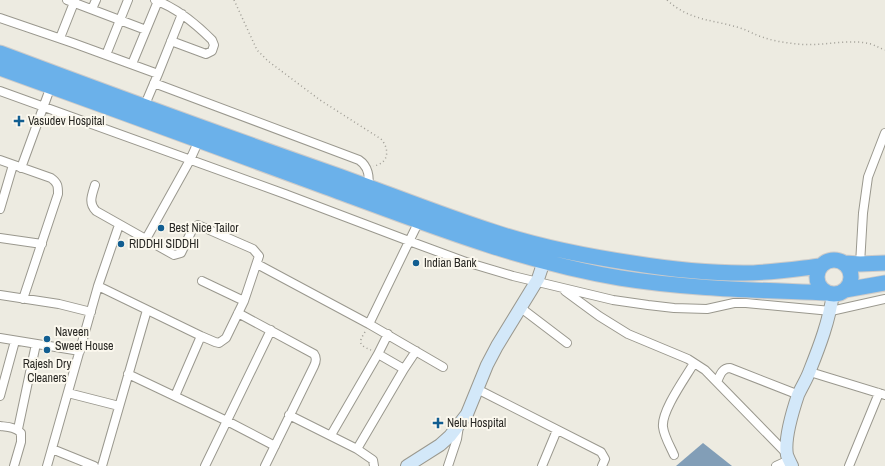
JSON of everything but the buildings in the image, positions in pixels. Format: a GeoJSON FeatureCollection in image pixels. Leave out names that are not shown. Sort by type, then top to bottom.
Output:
{"type":"FeatureCollection","features":[{"type":"Feature","properties":{"kind":"highway"},"geometry":{"type":"LineString","coordinates":[[0,53],[369,183],[495,233],[551,248],[592,257],[671,269],[713,272],[745,273],[780,271],[821,266]]}},
{"type":"Feature","properties":{"kind":"highway"},"geometry":{"type":"LineString","coordinates":[[0,68],[419,221],[514,254],[544,262],[619,278],[662,284],[771,291],[835,292],[885,283]]}},
{"type":"Feature","properties":{"kind":"highway"},"geometry":{"type":"LineString","coordinates":[[832,260],[838,260],[844,263],[849,267],[851,273],[852,279],[850,285],[835,292],[822,289],[818,284],[817,278],[818,271],[821,266],[832,260]]}},
{"type":"Feature","properties":{"kind":"highway"},"geometry":{"type":"LineString","coordinates":[[844,263],[885,263]]}},
{"type":"Feature","properties":{"kind":"street"},"geometry":{"type":"LineString","coordinates":[[92,9],[96,0]]}},
{"type":"Feature","properties":{"kind":"street"},"geometry":{"type":"LineString","coordinates":[[106,55],[128,0]]}},
{"type":"Feature","properties":{"kind":"street"},"geometry":{"type":"LineString","coordinates":[[60,38],[72,1],[146,30]]}},
{"type":"Feature","properties":{"kind":"street"},"geometry":{"type":"LineString","coordinates":[[132,64],[156,1],[182,14],[212,40],[214,46],[212,51],[204,54],[171,41]]}},
{"type":"Feature","properties":{"kind":"street"},"geometry":{"type":"LineString","coordinates":[[145,103],[154,85],[182,14]]}},
{"type":"Feature","properties":{"kind":"street"},"geometry":{"type":"LineString","coordinates":[[0,18],[158,74]]}},
{"type":"Feature","properties":{"kind":"street"},"geometry":{"type":"LineString","coordinates":[[154,85],[359,160],[366,167],[369,183]]}},
{"type":"Feature","properties":{"kind":"street"},"geometry":{"type":"LineString","coordinates":[[21,168],[51,86]]}},
{"type":"Feature","properties":{"kind":"street"},"geometry":{"type":"LineString","coordinates":[[0,91],[466,262],[561,288],[613,300],[674,308],[707,309],[734,303],[746,303],[831,311],[885,299]]}},
{"type":"Feature","properties":{"kind":"street"},"geometry":{"type":"LineString","coordinates":[[860,264],[863,213],[868,177],[885,133]]}},
{"type":"Feature","properties":{"kind":"street"},"geometry":{"type":"LineString","coordinates":[[146,239],[190,160],[199,140]]}},
{"type":"Feature","properties":{"kind":"street"},"geometry":{"type":"LineString","coordinates":[[0,160],[52,178],[58,183],[58,194],[23,299]]}},
{"type":"Feature","properties":{"kind":"street"},"geometry":{"type":"LineString","coordinates":[[0,209],[13,165]]}},
{"type":"Feature","properties":{"kind":"street"},"geometry":{"type":"LineString","coordinates":[[95,185],[91,199],[92,208],[119,225],[174,255],[178,254],[182,250],[193,228],[195,226],[202,226],[253,249],[259,256],[244,301],[238,313],[224,340],[215,342],[98,286]]}},
{"type":"Feature","properties":{"kind":"street"},"geometry":{"type":"LineString","coordinates":[[370,324],[419,221]]}},
{"type":"Feature","properties":{"kind":"street"},"geometry":{"type":"LineString","coordinates":[[47,466],[98,286],[119,225]]}},
{"type":"Feature","properties":{"kind":"street"},"geometry":{"type":"LineString","coordinates":[[0,238],[42,244]]}},
{"type":"Feature","properties":{"kind":"street"},"geometry":{"type":"LineString","coordinates":[[407,466],[440,445],[466,414],[497,346],[521,308],[536,281],[544,262]]}},
{"type":"Feature","properties":{"kind":"street"},"geometry":{"type":"LineString","coordinates":[[256,264],[370,324],[443,367]]}},
{"type":"Feature","properties":{"kind":"street"},"geometry":{"type":"LineString","coordinates":[[202,281],[244,301]]}},
{"type":"Feature","properties":{"kind":"street"},"geometry":{"type":"LineString","coordinates":[[561,288],[599,316],[628,334],[694,363],[705,370],[789,460]]}},
{"type":"Feature","properties":{"kind":"street"},"geometry":{"type":"LineString","coordinates":[[789,460],[787,439],[791,420],[798,395],[810,372],[831,311],[835,292]]}},
{"type":"Feature","properties":{"kind":"street"},"geometry":{"type":"LineString","coordinates":[[0,296],[58,304],[91,312]]}},
{"type":"Feature","properties":{"kind":"street"},"geometry":{"type":"LineString","coordinates":[[521,308],[568,344]]}},
{"type":"Feature","properties":{"kind":"street"},"geometry":{"type":"LineString","coordinates":[[102,466],[147,310]]}},
{"type":"Feature","properties":{"kind":"street"},"geometry":{"type":"LineString","coordinates":[[238,313],[316,356],[314,366],[265,466]]}},
{"type":"Feature","properties":{"kind":"street"},"geometry":{"type":"LineString","coordinates":[[205,466],[271,330]]}},
{"type":"Feature","properties":{"kind":"street"},"geometry":{"type":"LineString","coordinates":[[331,435],[388,334]]}},
{"type":"Feature","properties":{"kind":"street"},"geometry":{"type":"LineString","coordinates":[[175,396],[201,336]]}},
{"type":"Feature","properties":{"kind":"street"},"geometry":{"type":"LineString","coordinates":[[0,338],[80,351]]}},
{"type":"Feature","properties":{"kind":"street"},"geometry":{"type":"LineString","coordinates":[[0,396],[15,341]]}},
{"type":"Feature","properties":{"kind":"street"},"geometry":{"type":"LineString","coordinates":[[18,430],[36,344]]}},
{"type":"Feature","properties":{"kind":"street"},"geometry":{"type":"LineString","coordinates":[[357,449],[416,351]]}},
{"type":"Feature","properties":{"kind":"street"},"geometry":{"type":"LineString","coordinates":[[378,354],[404,369]]}},
{"type":"Feature","properties":{"kind":"street"},"geometry":{"type":"LineString","coordinates":[[674,455],[663,432],[663,420],[668,408],[694,363]]}},
{"type":"Feature","properties":{"kind":"street"},"geometry":{"type":"LineString","coordinates":[[717,382],[722,370],[725,368],[730,368],[798,395]]}},
{"type":"Feature","properties":{"kind":"street"},"geometry":{"type":"LineString","coordinates":[[810,372],[882,394],[849,466]]}},
{"type":"Feature","properties":{"kind":"street"},"geometry":{"type":"LineString","coordinates":[[128,374],[227,421],[275,446]]}},
{"type":"Feature","properties":{"kind":"street"},"geometry":{"type":"LineString","coordinates":[[477,389],[602,452],[605,458],[602,466]]}},
{"type":"Feature","properties":{"kind":"street"},"geometry":{"type":"LineString","coordinates":[[68,393],[119,406]]}},
{"type":"Feature","properties":{"kind":"street"},"geometry":{"type":"LineString","coordinates":[[289,415],[357,449],[372,460],[374,466]]}},
{"type":"Feature","properties":{"kind":"street"},"geometry":{"type":"LineString","coordinates":[[448,466],[457,439],[459,424]]}},
{"type":"Feature","properties":{"kind":"street"},"geometry":{"type":"LineString","coordinates":[[0,426],[18,430],[21,433],[22,437],[14,466]]}},
{"type":"Feature","properties":{"kind":"street"},"geometry":{"type":"LineString","coordinates":[[542,466],[557,430]]}},
{"type":"Feature","properties":{"kind":"street"},"geometry":{"type":"LineString","coordinates":[[52,449],[94,466]]}},
{"type":"Feature","properties":{"kind":"street"},"geometry":{"type":"LineString","coordinates":[[776,466],[789,460]]}},
{"type":"Feature","properties":{"kind":"path"},"geometry":{"type":"LineString","coordinates":[[234,0],[257,50],[268,61],[320,100],[381,139],[385,144],[387,148],[383,162],[380,165],[366,167]]}},
{"type":"Feature","properties":{"kind":"path"},"geometry":{"type":"LineString","coordinates":[[667,0],[688,15],[711,22],[727,24],[745,29],[761,37],[774,41],[820,45],[854,42],[871,44],[885,50]]}},
{"type":"Feature","properties":{"kind":"path"},"geometry":{"type":"LineString","coordinates":[[370,324],[360,340],[360,343],[362,346],[378,354]]}},
{"type":"Feature","properties":{"kind":"water"},"geometry":{"type":"Polygon","coordinates":[[[703,443],[732,466],[676,466],[703,443]]]}},
{"type":"Feature","properties":{"kind":"place","name":"Vasudev Hospital"},"geometry":{"type":"Point","coordinates":[19,121]}},
{"type":"Feature","properties":{"kind":"place","name":"Best Nice Tailor"},"geometry":{"type":"Point","coordinates":[161,228]}},
{"type":"Feature","properties":{"kind":"place","name":"RIDDHI SIDDHI"},"geometry":{"type":"Point","coordinates":[121,244]}},
{"type":"Feature","properties":{"kind":"place","name":"Indian Bank"},"geometry":{"type":"Point","coordinates":[416,263]}},
{"type":"Feature","properties":{"kind":"place","name":"Naveen Sweet House"},"geometry":{"type":"Point","coordinates":[47,339]}},
{"type":"Feature","properties":{"kind":"place","name":"Rajesh Dry Cleaners"},"geometry":{"type":"Point","coordinates":[47,350]}},
{"type":"Feature","properties":{"kind":"place","name":"Nelu Hospital"},"geometry":{"type":"Point","coordinates":[438,423]}}]}
